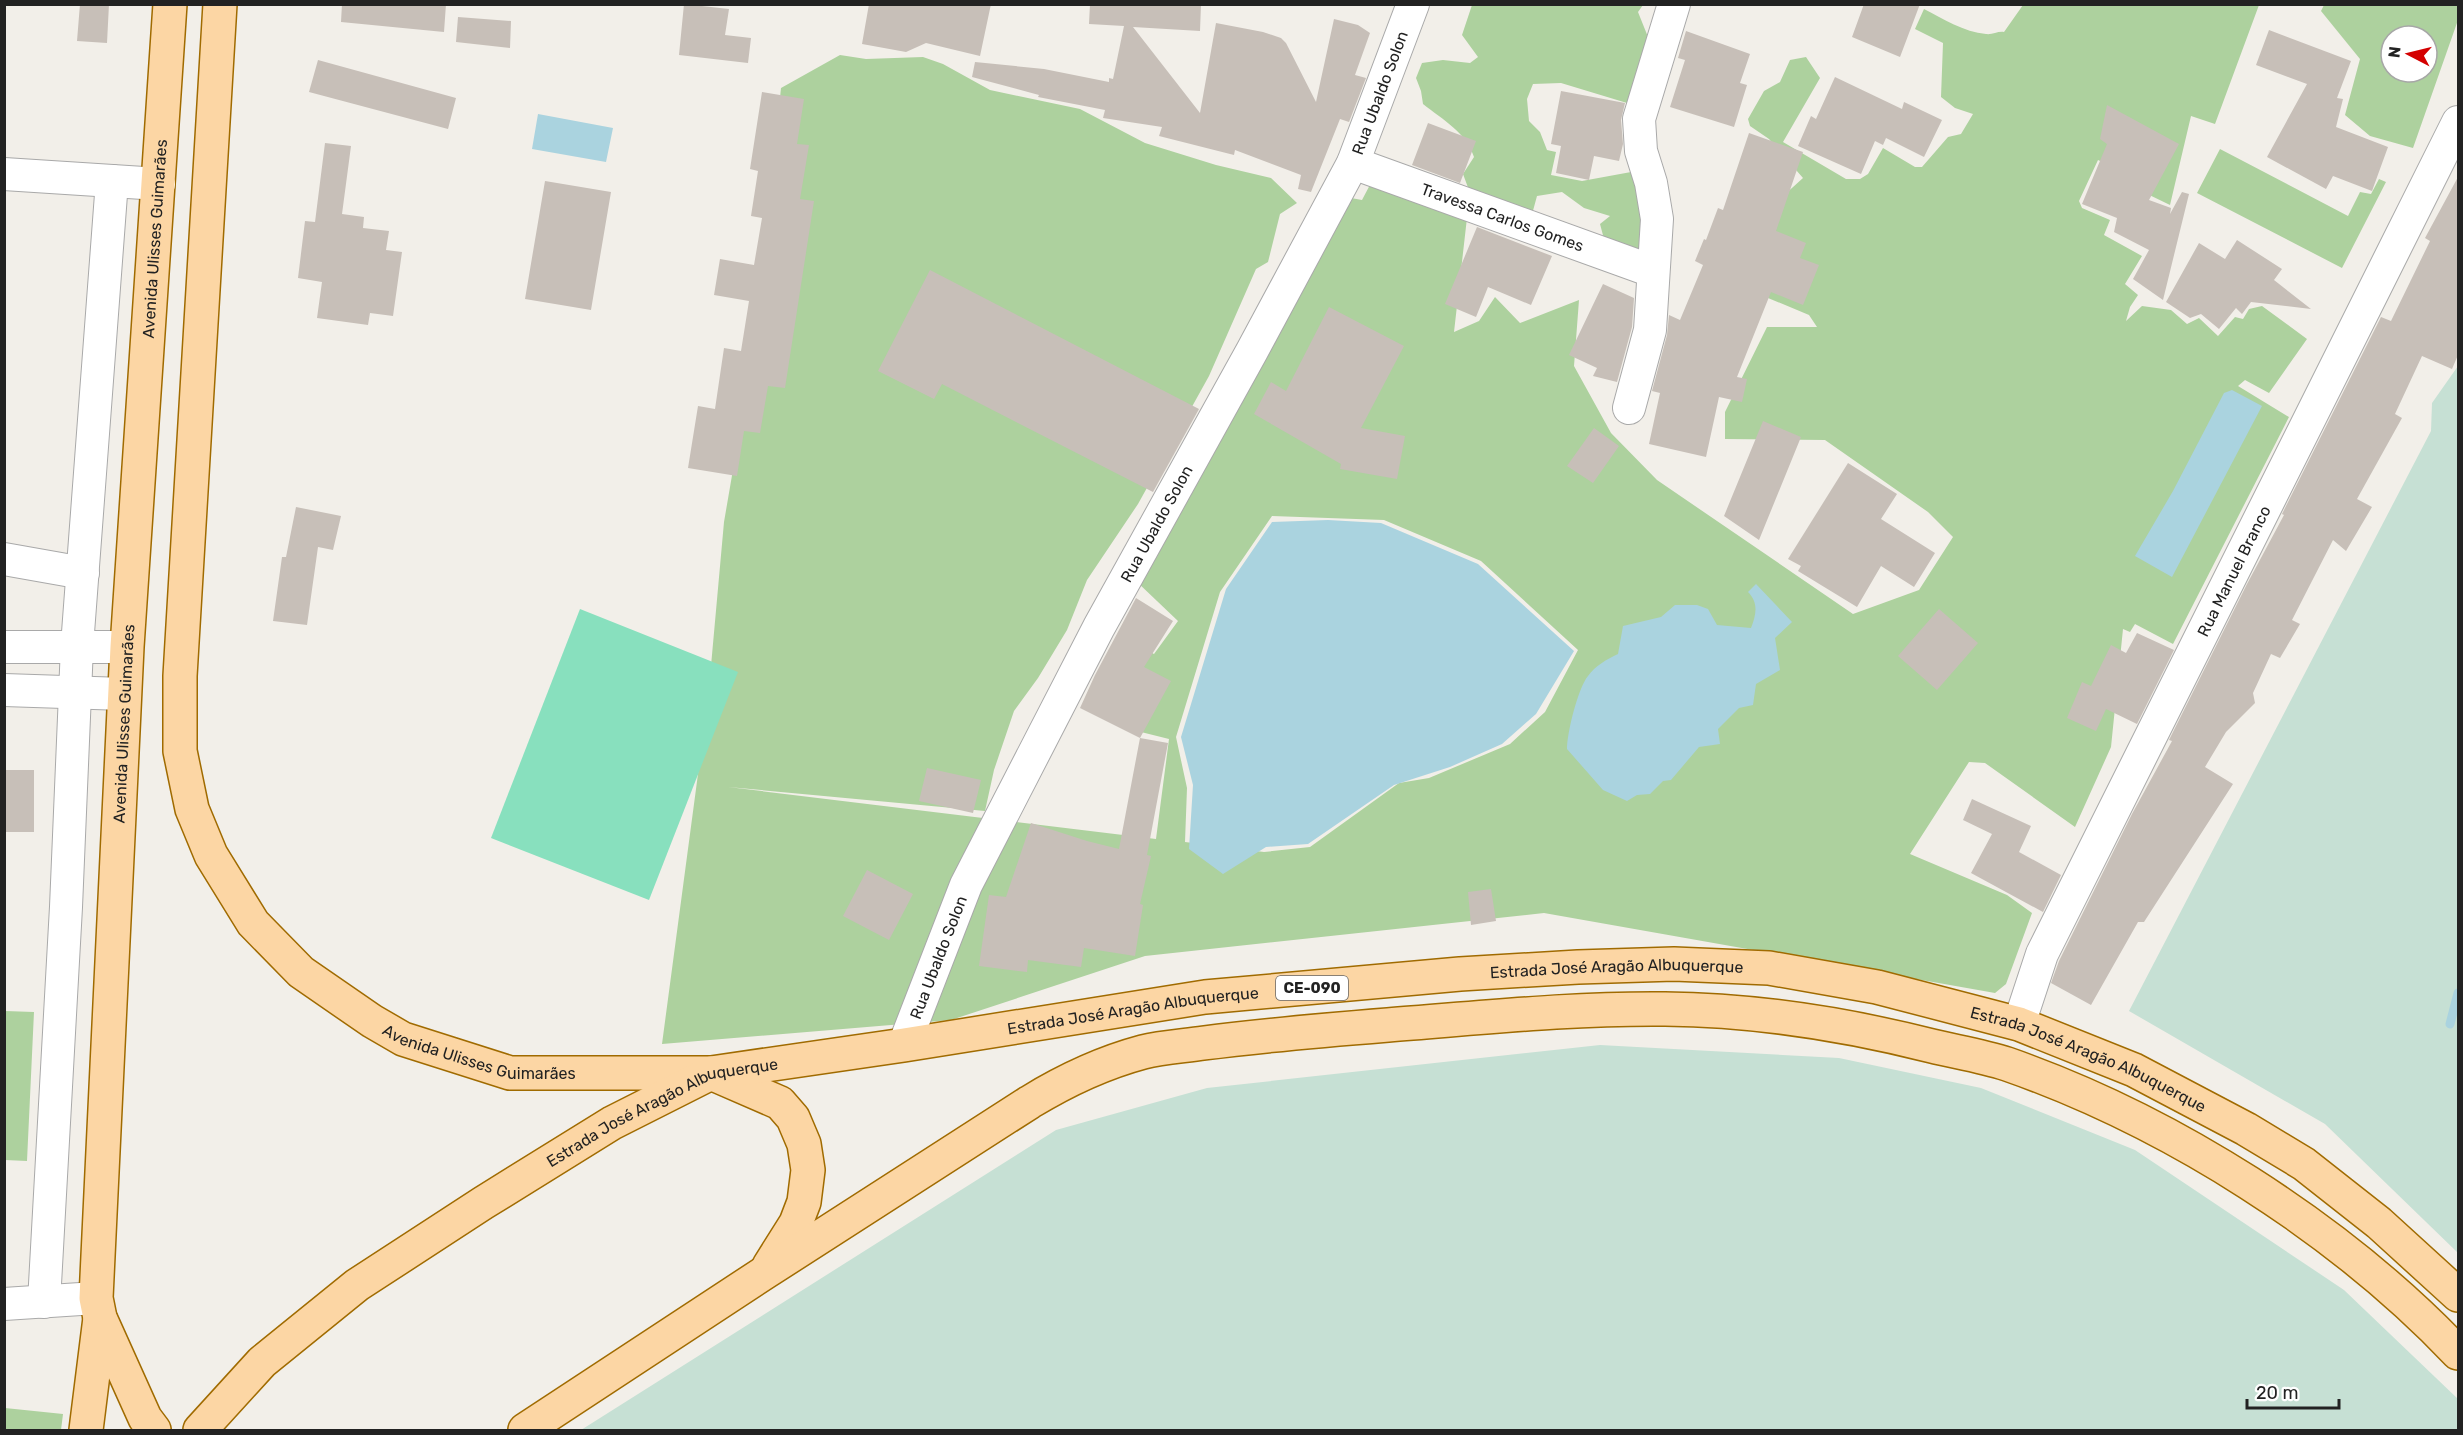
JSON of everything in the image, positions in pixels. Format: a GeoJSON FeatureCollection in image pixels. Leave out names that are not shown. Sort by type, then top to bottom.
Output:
{"type":"FeatureCollection","features":[{"type":"Feature","properties":{"kind":"main road","name":"Avenida Ulisses Guimarães"},"geometry":{"type":"LineString","coordinates":[[154,1431],[145,1418],[98,1308],[124,694],[170,4]]}},
{"type":"Feature","properties":{"kind":"main road","name":"Avenida Ulisses Guimarães"},"geometry":{"type":"LineString","coordinates":[[220,4],[180,676],[180,751],[192,809],[210,855],[253,923],[301,972],[372,1021],[403,1039],[510,1073],[711,1073]]}},
{"type":"Feature","properties":{"kind":"main road"},"geometry":{"type":"LineString","coordinates":[[141,459],[193,463]]}},
{"type":"Feature","properties":{"kind":"main road","name":"Estrada José Aragão Albuquerque"},"geometry":{"type":"LineString","coordinates":[[200,1431],[262,1362],[357,1285],[612,1123],[711,1073],[1205,997],[1460,974],[1674,964],[1769,968],[1877,987],[2019,1024],[2134,1070],[2236,1124],[2304,1164],[2379,1223],[2458,1295]]}},
{"type":"Feature","properties":{"kind":"main road","name":"Estrada José Aragão Albuquerque"},"geometry":{"type":"LineString","coordinates":[[525,1431],[764,1273],[1068,1079],[1146,1051],[1258,1036],[1515,1015],[1666,1009],[1746,1013],[1827,1023],[1887,1034],[2004,1063],[2074,1090],[2149,1124],[2219,1165],[2302,1220],[2370,1271],[2458,1353]]}},
{"type":"Feature","properties":{"kind":"main road"},"geometry":{"type":"LineString","coordinates":[[711,1073],[780,1103],[793,1118],[804,1144],[808,1170],[804,1202],[796,1222],[764,1273]]}},
{"type":"Feature","properties":{"kind":"main road"},"geometry":{"type":"LineString","coordinates":[[86,1431],[98,1308]]}},
{"type":"Feature","properties":{"kind":"street","name":"Rua Ubaldo Solon"},"geometry":{"type":"LineString","coordinates":[[904,1045],[966,885],[1099,627],[1353,163],[1413,4]]}},
{"type":"Feature","properties":{"kind":"street"},"geometry":{"type":"LineString","coordinates":[[1629,408],[1650,330],[1657,219],[1651,183],[1641,151],[1639,119],[1674,4]]}},
{"type":"Feature","properties":{"kind":"street","name":"Rua Manuel Branco"},"geometry":{"type":"LineString","coordinates":[[2019,1024],[2042,954],[2458,122]]}},
{"type":"Feature","properties":{"kind":"street","name":"Travessa Carlos Gomes"},"geometry":{"type":"LineString","coordinates":[[1353,163],[1652,271]]}},
{"type":"Feature","properties":{"kind":"street"},"geometry":{"type":"LineString","coordinates":[[4,174],[159,184]]}},
{"type":"Feature","properties":{"kind":"street"},"geometry":{"type":"LineString","coordinates":[[44,1302],[66,907],[74,692],[112,181]]}},
{"type":"Feature","properties":{"kind":"street"},"geometry":{"type":"LineString","coordinates":[[4,559],[83,573]]}},
{"type":"Feature","properties":{"kind":"street"},"geometry":{"type":"LineString","coordinates":[[4,647],[127,648]]}},
{"type":"Feature","properties":{"kind":"street"},"geometry":{"type":"LineString","coordinates":[[4,690],[124,694]]}},
{"type":"Feature","properties":{"kind":"street"},"geometry":{"type":"LineString","coordinates":[[4,1304],[44,1302],[98,1308]]}},
{"type":"Feature","properties":{"kind":"green space"},"geometry":{"type":"Polygon","coordinates":[[[1472,5],[1643,5],[1638,12],[1650,42],[1634,109],[1627,103],[1561,83],[1533,84],[1527,99],[1529,121],[1540,132],[1547,150],[1556,152],[1551,175],[1582,181],[1642,170],[1648,236],[1642,261],[1604,239],[1600,224],[1610,216],[1584,208],[1562,192],[1537,196],[1531,218],[1473,201],[1463,174],[1474,157],[1470,148],[1460,133],[1423,104],[1416,78],[1422,63],[1443,60],[1470,63],[1478,57],[1462,35],[1472,5]]]}},
{"type":"Feature","properties":{"kind":"green space"},"geometry":{"type":"Polygon","coordinates":[[[2023,5],[2259,5],[2215,124],[2191,116],[2170,205],[2137,189],[2140,180],[2098,160],[2079,201],[2082,208],[2110,220],[2104,235],[2142,256],[2125,284],[2138,295],[2130,307],[2126,321],[2142,306],[2171,310],[2187,324],[2199,318],[2218,336],[2235,317],[2243,319],[2249,309],[2262,306],[2307,339],[2269,393],[2245,380],[2238,386],[2289,417],[2173,644],[2135,624],[2130,632],[2123,629],[2111,747],[2075,827],[1985,763],[1969,762],[1910,854],[2007,895],[2032,913],[2006,984],[1995,993],[1544,913],[1145,956],[951,1020],[662,1044],[708,699],[724,522],[757,330],[781,88],[840,55],[866,59],[923,57],[943,64],[990,90],[1080,109],[1145,143],[1216,165],[1271,178],[1297,203],[1280,214],[1268,262],[1256,269],[1209,376],[1138,504],[1087,580],[1067,630],[1038,678],[1014,711],[994,770],[985,811],[728,787],[1156,839],[1169,739],[1125,728],[1135,644],[1154,654],[1178,621],[1136,581],[1340,196],[1362,200],[1372,181],[1468,209],[1454,332],[1479,321],[1495,297],[1520,323],[1579,300],[1574,366],[1611,433],[1657,480],[1853,614],[1919,590],[1953,537],[1928,512],[1825,440],[1725,439],[1725,412],[1767,327],[1817,327],[1809,315],[1732,283],[1782,197],[1803,178],[1769,139],[1750,126],[1748,119],[1764,91],[1780,82],[1790,60],[1806,57],[1820,78],[1783,142],[1846,179],[1860,179],[1868,174],[1883,148],[1915,167],[1922,167],[1948,137],[1961,134],[1973,114],[1955,108],[1941,97],[1943,43],[1915,29],[1924,9],[1970,31],[1988,34],[2004,32],[2023,5]],[[1272,516],[1220,592],[1176,737],[1187,788],[1185,842],[1264,852],[1310,847],[1399,783],[1429,778],[1510,744],[1545,712],[1578,650],[1481,561],[1384,520],[1272,516]]]}},
{"type":"Feature","properties":{"kind":"green space"},"geometry":{"type":"Polygon","coordinates":[[[2324,5],[2458,5],[2458,20],[2439,74],[2439,24],[2379,24],[2379,84],[2436,84],[2413,148],[2370,136],[2345,115],[2360,59],[2321,11],[2324,5]]]}},
{"type":"Feature","properties":{"kind":"green space"},"geometry":{"type":"Polygon","coordinates":[[[2220,149],[2348,216],[2360,192],[2371,194],[2379,179],[2386,182],[2342,268],[2197,193],[2220,149]]]}},
{"type":"Feature","properties":{"kind":"green space"},"geometry":{"type":"Polygon","coordinates":[[[2458,366],[2458,1253],[2325,1124],[2129,1011],[2431,431],[2432,403],[2458,366]]]}},
{"type":"Feature","properties":{"kind":"green space"},"geometry":{"type":"Polygon","coordinates":[[[580,609],[738,672],[649,900],[491,838],[580,609]]]}},
{"type":"Feature","properties":{"kind":"green space"},"geometry":{"type":"Polygon","coordinates":[[[5,1011],[34,1012],[27,1161],[5,1160],[5,1011]]]}},
{"type":"Feature","properties":{"kind":"green space"},"geometry":{"type":"Polygon","coordinates":[[[1600,1045],[1839,1058],[1981,1088],[2135,1150],[2344,1290],[2458,1399],[2458,1430],[581,1430],[1056,1130],[1207,1088],[1600,1045]]]}},
{"type":"Feature","properties":{"kind":"green space"},"geometry":{"type":"Polygon","coordinates":[[[5,1408],[63,1414],[61,1430],[5,1430],[5,1408]]]}},
{"type":"Feature","properties":{"kind":"water"},"geometry":{"type":"Polygon","coordinates":[[[538,114],[613,128],[606,162],[532,149],[538,114]]]}},
{"type":"Feature","properties":{"kind":"water"},"geometry":{"type":"Polygon","coordinates":[[[2232,390],[2262,406],[2172,577],[2135,556],[2173,491],[2224,393],[2232,390]]]}},
{"type":"Feature","properties":{"kind":"water"},"geometry":{"type":"Polygon","coordinates":[[[1328,520],[1381,523],[1478,564],[1574,651],[1536,714],[1502,744],[1450,767],[1394,785],[1308,844],[1266,847],[1223,874],[1189,849],[1193,785],[1181,737],[1226,589],[1272,522],[1328,520]]]}},
{"type":"Feature","properties":{"kind":"water"},"geometry":{"type":"Polygon","coordinates":[[[1756,584],[1792,622],[1775,638],[1780,670],[1756,684],[1753,705],[1739,708],[1718,729],[1720,744],[1699,747],[1671,780],[1663,781],[1650,794],[1637,795],[1627,801],[1603,790],[1567,749],[1567,742],[1580,690],[1591,672],[1618,654],[1623,626],[1661,617],[1675,605],[1697,605],[1708,609],[1717,625],[1751,628],[1756,609],[1754,600],[1748,592],[1756,584]]]}},
{"type":"Feature","properties":{"kind":"building"},"geometry":{"type":"Polygon","coordinates":[[[80,4],[109,4],[107,43],[77,41],[80,4]]]}},
{"type":"Feature","properties":{"kind":"building"},"geometry":{"type":"Polygon","coordinates":[[[342,4],[446,4],[444,32],[341,22],[342,4]]]}},
{"type":"Feature","properties":{"kind":"building"},"geometry":{"type":"Polygon","coordinates":[[[684,4],[729,9],[725,35],[751,38],[748,63],[679,55],[684,4]]]}},
{"type":"Feature","properties":{"kind":"building"},"geometry":{"type":"Polygon","coordinates":[[[869,4],[991,4],[980,56],[926,43],[906,52],[862,44],[869,4]]]}},
{"type":"Feature","properties":{"kind":"building"},"geometry":{"type":"Polygon","coordinates":[[[1090,4],[1201,4],[1200,31],[1133,27],[1200,113],[1216,23],[1281,38],[1286,43],[1316,102],[1334,19],[1358,25],[1370,33],[1355,75],[1366,78],[1349,122],[1340,119],[1311,192],[1298,189],[1301,175],[1235,150],[1234,155],[1159,136],[1162,127],[1103,118],[1105,110],[1038,97],[1039,95],[972,77],[975,62],[1044,69],[1109,82],[1109,78],[1113,79],[1124,26],[1089,24],[1090,4]]]}},
{"type":"Feature","properties":{"kind":"building"},"geometry":{"type":"Polygon","coordinates":[[[1864,4],[1920,4],[1900,57],[1852,37],[1864,4]]]}},
{"type":"Feature","properties":{"kind":"building"},"geometry":{"type":"Polygon","coordinates":[[[458,17],[511,21],[510,48],[456,42],[458,17]]]}},
{"type":"Feature","properties":{"kind":"building"},"geometry":{"type":"Polygon","coordinates":[[[2269,30],[2351,61],[2337,98],[2343,99],[2336,127],[2388,147],[2372,191],[2333,176],[2326,189],[2267,157],[2307,84],[2256,65],[2269,30]]]}},
{"type":"Feature","properties":{"kind":"building"},"geometry":{"type":"Polygon","coordinates":[[[1686,31],[1750,54],[1740,83],[1747,85],[1734,127],[1670,107],[1685,60],[1678,58],[1686,31]]]}},
{"type":"Feature","properties":{"kind":"building"},"geometry":{"type":"Polygon","coordinates":[[[318,60],[456,98],[448,129],[309,92],[318,60]]]}},
{"type":"Feature","properties":{"kind":"building"},"geometry":{"type":"Polygon","coordinates":[[[1835,77],[1902,109],[1904,102],[1942,120],[1924,157],[1886,138],[1883,145],[1875,141],[1861,174],[1798,146],[1811,116],[1816,119],[1835,77]]]}},
{"type":"Feature","properties":{"kind":"building"},"geometry":{"type":"Polygon","coordinates":[[[1561,91],[1625,103],[1621,120],[1623,144],[1619,161],[1594,156],[1589,180],[1556,173],[1561,146],[1551,144],[1561,91]]]}},
{"type":"Feature","properties":{"kind":"building"},"geometry":{"type":"Polygon","coordinates":[[[762,92],[804,99],[797,144],[809,145],[800,199],[814,201],[785,388],[768,386],[760,433],[744,431],[737,476],[688,468],[698,406],[715,409],[724,348],[741,351],[749,301],[714,295],[720,259],[754,265],[762,218],[751,216],[758,171],[750,169],[762,92]]]}},
{"type":"Feature","properties":{"kind":"building"},"geometry":{"type":"Polygon","coordinates":[[[2107,105],[2179,144],[2149,200],[2171,208],[2170,214],[2182,192],[2189,194],[2163,300],[2133,279],[2149,250],[2114,232],[2117,218],[2082,204],[2107,144],[2100,139],[2107,105]]]}},
{"type":"Feature","properties":{"kind":"building"},"geometry":{"type":"Polygon","coordinates":[[[1428,123],[1476,141],[1460,183],[1412,165],[1428,123]]]}},
{"type":"Feature","properties":{"kind":"building"},"geometry":{"type":"Polygon","coordinates":[[[1749,133],[1803,152],[1776,231],[1806,243],[1800,258],[1819,265],[1803,305],[1771,292],[1737,377],[1747,379],[1742,402],[1719,397],[1706,457],[1649,444],[1660,393],[1652,391],[1667,335],[1669,315],[1680,320],[1703,265],[1695,261],[1718,208],[1723,210],[1749,133]]]}},
{"type":"Feature","properties":{"kind":"building"},"geometry":{"type":"Polygon","coordinates":[[[325,143],[351,146],[342,214],[364,217],[363,228],[389,231],[386,250],[402,252],[393,316],[370,313],[368,325],[317,318],[322,282],[298,278],[305,221],[315,222],[325,143]]]}},
{"type":"Feature","properties":{"kind":"building"},"geometry":{"type":"Polygon","coordinates":[[[2458,177],[2458,355],[2452,369],[2422,356],[2395,414],[2402,418],[2357,499],[2372,507],[2346,551],[2333,540],[2292,620],[2300,624],[2280,658],[2271,654],[2253,693],[2255,703],[2226,732],[2205,767],[2233,784],[2144,922],[2138,922],[2091,1005],[2051,983],[2059,961],[2132,814],[2172,741],[2169,740],[2284,515],[2282,514],[2381,317],[2391,321],[2430,241],[2425,238],[2458,177]]]}},
{"type":"Feature","properties":{"kind":"building"},"geometry":{"type":"Polygon","coordinates":[[[545,181],[611,192],[591,310],[525,299],[545,181]]]}},
{"type":"Feature","properties":{"kind":"building"},"geometry":{"type":"Polygon","coordinates":[[[1477,227],[1552,256],[1531,305],[1488,287],[1476,317],[1445,304],[1477,227]]]}},
{"type":"Feature","properties":{"kind":"building"},"geometry":{"type":"Polygon","coordinates":[[[2237,240],[2282,269],[2274,280],[2311,309],[2251,302],[2242,314],[2236,308],[2219,329],[2201,314],[2190,318],[2166,302],[2199,243],[2225,259],[2237,240]]]}},
{"type":"Feature","properties":{"kind":"building"},"geometry":{"type":"Polygon","coordinates":[[[930,270],[1199,409],[1153,492],[942,384],[934,399],[878,371],[930,270]]]}},
{"type":"Feature","properties":{"kind":"building"},"geometry":{"type":"Polygon","coordinates":[[[1603,284],[1634,298],[1632,327],[1617,382],[1593,376],[1597,368],[1569,355],[1603,284]]]}},
{"type":"Feature","properties":{"kind":"building"},"geometry":{"type":"Polygon","coordinates":[[[1329,307],[1404,346],[1361,428],[1405,436],[1397,479],[1340,469],[1341,464],[1254,414],[1271,382],[1286,391],[1329,307]]]}},
{"type":"Feature","properties":{"kind":"building"},"geometry":{"type":"Polygon","coordinates":[[[1763,421],[1801,437],[1759,540],[1724,516],[1763,421]]]}},
{"type":"Feature","properties":{"kind":"building"},"geometry":{"type":"Polygon","coordinates":[[[1594,428],[1619,446],[1593,483],[1567,466],[1594,428]]]}},
{"type":"Feature","properties":{"kind":"building"},"geometry":{"type":"Polygon","coordinates":[[[1848,463],[1897,494],[1881,519],[1935,553],[1914,587],[1881,566],[1857,607],[1798,571],[1801,566],[1788,559],[1848,463]]]}},
{"type":"Feature","properties":{"kind":"building"},"geometry":{"type":"Polygon","coordinates":[[[296,507],[341,516],[333,550],[318,547],[307,625],[273,621],[282,557],[286,557],[296,507]]]}},
{"type":"Feature","properties":{"kind":"building"},"geometry":{"type":"Polygon","coordinates":[[[1136,598],[1173,621],[1144,667],[1171,681],[1140,738],[1080,708],[1136,598]]]}},
{"type":"Feature","properties":{"kind":"building"},"geometry":{"type":"Polygon","coordinates":[[[1939,609],[1978,643],[1937,690],[1898,656],[1939,609]]]}},
{"type":"Feature","properties":{"kind":"building"},"geometry":{"type":"Polygon","coordinates":[[[2137,633],[2174,650],[2137,724],[2106,709],[2096,731],[2067,718],[2082,682],[2091,686],[2111,645],[2126,653],[2137,633]]]}},
{"type":"Feature","properties":{"kind":"building"},"geometry":{"type":"Polygon","coordinates":[[[1140,738],[1168,743],[1147,855],[1151,856],[1140,904],[1143,905],[1135,956],[1084,948],[1081,967],[1028,960],[1027,972],[979,966],[989,895],[1006,897],[1031,823],[1119,849],[1140,738]]]}},
{"type":"Feature","properties":{"kind":"building"},"geometry":{"type":"Polygon","coordinates":[[[927,768],[981,780],[973,813],[919,801],[927,768]]]}},
{"type":"Feature","properties":{"kind":"building"},"geometry":{"type":"Polygon","coordinates":[[[4,770],[34,770],[34,832],[4,832],[4,770]]]}},
{"type":"Feature","properties":{"kind":"building"},"geometry":{"type":"Polygon","coordinates":[[[1972,799],[2031,826],[2019,852],[2061,875],[2043,912],[1971,873],[1992,834],[1963,820],[1972,799]]]}},
{"type":"Feature","properties":{"kind":"building"},"geometry":{"type":"Polygon","coordinates":[[[867,870],[913,894],[889,940],[843,916],[867,870]]]}},
{"type":"Feature","properties":{"kind":"building"},"geometry":{"type":"Polygon","coordinates":[[[1491,889],[1496,921],[1471,925],[1468,892],[1491,889]]]}},
{"type":"Feature","properties":{"kind":"waterway"},"geometry":{"type":"LineString","coordinates":[[2450,1024],[2458,993]]}}]}
